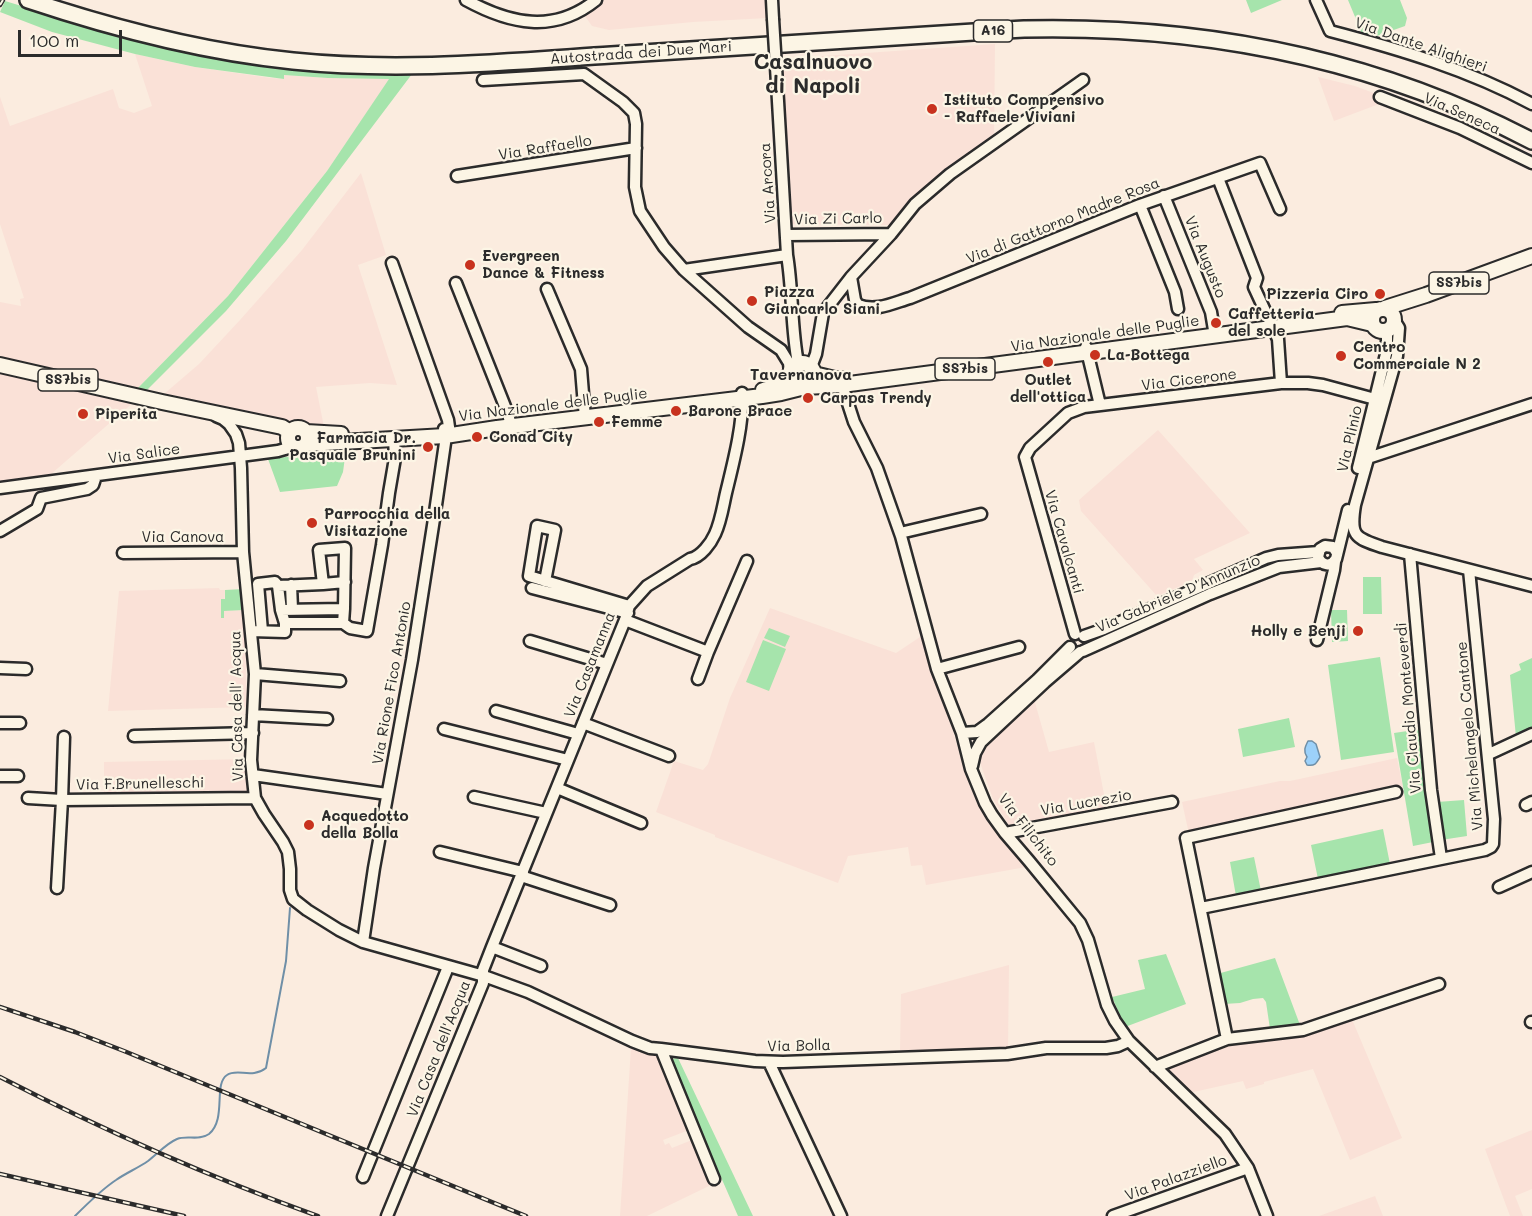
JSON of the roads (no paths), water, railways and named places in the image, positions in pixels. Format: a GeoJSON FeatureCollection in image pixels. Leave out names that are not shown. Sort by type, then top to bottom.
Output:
{"type":"FeatureCollection","features":[{"type":"Feature","properties":{"kind":"highway","name":"Autostrada dei Due Mari"},"geometry":{"type":"LineString","coordinates":[[28,0],[109,26],[219,51],[293,61],[368,66],[405,62],[1014,30],[1080,28],[1135,30],[1246,44],[1292,53],[1354,70],[1442,100],[1532,141]]}},
{"type":"Feature","properties":{"kind":"highway","name":"Autostrada dei Due Mari"},"geometry":{"type":"LineString","coordinates":[[58,0],[148,27],[230,44],[405,62]]}},
{"type":"Feature","properties":{"kind":"highway","name":"Autostrada dei Due Mari"},"geometry":{"type":"LineString","coordinates":[[439,61],[1023,20],[1136,21],[1248,35],[1330,53],[1428,84],[1532,130]]}},
{"type":"Feature","properties":{"kind":"main road","name":"Via Nazionale delle Puglie"},"geometry":{"type":"LineString","coordinates":[[307,438],[394,439],[742,395],[781,393],[803,387],[1214,333],[1340,313],[1384,321],[1426,295],[1532,256]]}},
{"type":"Feature","properties":{"kind":"main road","name":"Via Nazionale delle Puglie"},"geometry":{"type":"LineString","coordinates":[[1384,321],[1402,309],[1532,261]]}},
{"type":"Feature","properties":{"kind":"main road","name":"SS7bis"},"geometry":{"type":"LineString","coordinates":[[0,365],[282,427],[299,449],[307,438]]}},
{"type":"Feature","properties":{"kind":"main road","name":"Via Nazionale delle Puglie"},"geometry":{"type":"LineString","coordinates":[[742,395],[769,389],[801,370],[842,382]]}},
{"type":"Feature","properties":{"kind":"main road"},"geometry":{"type":"LineString","coordinates":[[801,370],[812,382],[798,387],[792,382],[801,370]]}},
{"type":"Feature","properties":{"kind":"main road","name":"Via Nazionale delle Puglie"},"geometry":{"type":"LineString","coordinates":[[307,438],[331,434],[447,432]]}},
{"type":"Feature","properties":{"kind":"street"},"geometry":{"type":"LineString","coordinates":[[470,2],[494,14],[513,20],[544,22],[561,19],[580,11],[596,0]]}},
{"type":"Feature","properties":{"kind":"street","name":"Via Arcora"},"geometry":{"type":"LineString","coordinates":[[772,0],[787,255],[795,345],[801,370]]}},
{"type":"Feature","properties":{"kind":"street","name":"Via Dante Alighieri"},"geometry":{"type":"LineString","coordinates":[[1316,0],[1330,31],[1382,44],[1475,77],[1532,104]]}},
{"type":"Feature","properties":{"kind":"street"},"geometry":{"type":"LineString","coordinates":[[483,80],[584,74],[623,102],[634,113],[636,124],[635,187],[640,211],[664,247],[684,270],[748,327],[781,350],[789,363],[801,370]]}},
{"type":"Feature","properties":{"kind":"street","name":"Via Zi Carlo"},"geometry":{"type":"LineString","coordinates":[[801,370],[816,354],[823,313],[851,277],[915,204],[950,174],[1083,80]]}},
{"type":"Feature","properties":{"kind":"street","name":"Via Seneca"},"geometry":{"type":"LineString","coordinates":[[1380,97],[1460,128],[1532,163]]}},
{"type":"Feature","properties":{"kind":"street","name":"Via Raffaello"},"geometry":{"type":"LineString","coordinates":[[457,176],[636,148]]}},
{"type":"Feature","properties":{"kind":"street","name":"Via di Gattorno Madre Rosa"},"geometry":{"type":"LineString","coordinates":[[851,277],[858,305],[880,307],[910,298],[1140,205],[1260,163],[1280,209]]}},
{"type":"Feature","properties":{"kind":"street"},"geometry":{"type":"LineString","coordinates":[[1218,178],[1256,274],[1254,287],[1278,339],[1281,383]]}},
{"type":"Feature","properties":{"kind":"street","name":"Via Augusto"},"geometry":{"type":"LineString","coordinates":[[1164,196],[1211,312],[1214,333]]}},
{"type":"Feature","properties":{"kind":"street"},"geometry":{"type":"LineString","coordinates":[[1140,205],[1175,292],[1178,309]]}},
{"type":"Feature","properties":{"kind":"street","name":"Via Zi Carlo"},"geometry":{"type":"LineString","coordinates":[[786,235],[891,234]]}},
{"type":"Feature","properties":{"kind":"street"},"geometry":{"type":"LineString","coordinates":[[684,270],[787,255]]}},
{"type":"Feature","properties":{"kind":"street"},"geometry":{"type":"LineString","coordinates":[[392,263],[448,420],[447,432]]}},
{"type":"Feature","properties":{"kind":"street"},"geometry":{"type":"LineString","coordinates":[[456,283],[510,423]]}},
{"type":"Feature","properties":{"kind":"street"},"geometry":{"type":"LineString","coordinates":[[547,289],[581,369],[585,415]]}},
{"type":"Feature","properties":{"kind":"street"},"geometry":{"type":"LineString","coordinates":[[1384,321],[1398,344],[1397,356],[1352,520],[1354,531],[1362,541],[1531,589]]}},
{"type":"Feature","properties":{"kind":"street","name":"Via Plinio"},"geometry":{"type":"LineString","coordinates":[[1317,640],[1334,570],[1334,553],[1342,534],[1387,351],[1384,321]]}},
{"type":"Feature","properties":{"kind":"street"},"geometry":{"type":"LineString","coordinates":[[1087,350],[1100,405]]}},
{"type":"Feature","properties":{"kind":"street","name":"Via Filichito"},"geometry":{"type":"LineString","coordinates":[[842,382],[854,422],[877,468],[900,533],[937,669],[962,733],[985,803],[1005,833],[1080,923],[1088,940],[1107,1005],[1115,1021],[1129,1041],[1225,1134],[1248,1168],[1267,1216]]}},
{"type":"Feature","properties":{"kind":"street","name":"Via Cicerone"},"geometry":{"type":"LineString","coordinates":[[1025,457],[1030,448],[1068,413],[1084,407],[1281,383],[1323,385],[1375,399]]}},
{"type":"Feature","properties":{"kind":"street","name":"Via Casamanna"},"geometry":{"type":"LineString","coordinates":[[484,976],[483,970],[492,947],[627,613],[647,586],[690,559],[696,558],[715,535],[731,475],[739,431],[742,395]]}},
{"type":"Feature","properties":{"kind":"street"},"geometry":{"type":"LineString","coordinates":[[1368,458],[1532,404]]}},
{"type":"Feature","properties":{"kind":"street","name":"Via Casa dell' Acqua"},"geometry":{"type":"LineString","coordinates":[[202,410],[223,419],[231,426],[238,443],[241,468],[243,552],[257,631],[251,760],[255,798],[284,842],[288,852],[290,890],[293,899],[339,930],[363,942]]}},
{"type":"Feature","properties":{"kind":"street","name":"Via Rione Fico Antonio"},"geometry":{"type":"LineString","coordinates":[[363,942],[374,868],[414,649],[447,432]]}},
{"type":"Feature","properties":{"kind":"street","name":"Via Salice"},"geometry":{"type":"LineString","coordinates":[[0,488],[278,451],[283,450],[290,439]]}},
{"type":"Feature","properties":{"kind":"street"},"geometry":{"type":"LineString","coordinates":[[285,623],[344,623],[350,628],[367,631],[395,458],[394,439]]}},
{"type":"Feature","properties":{"kind":"street","name":"Via Cavalcanti"},"geometry":{"type":"LineString","coordinates":[[1025,457],[1080,635]]}},
{"type":"Feature","properties":{"kind":"street"},"geometry":{"type":"LineString","coordinates":[[0,531],[37,509],[41,498],[87,489],[93,485],[96,476]]}},
{"type":"Feature","properties":{"kind":"street"},"geometry":{"type":"LineString","coordinates":[[900,533],[981,514]]}},
{"type":"Feature","properties":{"kind":"street"},"geometry":{"type":"LineString","coordinates":[[544,581],[555,530],[537,526],[529,576],[627,613],[708,652]]}},
{"type":"Feature","properties":{"kind":"street"},"geometry":{"type":"LineString","coordinates":[[1322,547],[1334,553],[1326,565],[1320,557],[1322,547]]}},
{"type":"Feature","properties":{"kind":"street"},"geometry":{"type":"LineString","coordinates":[[323,584],[319,550],[345,548],[344,623]]}},
{"type":"Feature","properties":{"kind":"street","name":"Via Canova"},"geometry":{"type":"LineString","coordinates":[[123,553],[243,552]]}},
{"type":"Feature","properties":{"kind":"street","name":"Via Claudio Monteverdi"},"geometry":{"type":"LineString","coordinates":[[1410,554],[1431,790],[1441,858]]}},
{"type":"Feature","properties":{"kind":"street","name":"Via Gabriele D'Annunzio"},"geometry":{"type":"LineString","coordinates":[[1077,650],[1069,642],[1071,637],[1104,629],[1266,558],[1278,555],[1320,557]]}},
{"type":"Feature","properties":{"kind":"street","name":"Via Gabriele D'Annunzio"},"geometry":{"type":"LineString","coordinates":[[962,733],[977,732],[1037,680],[1077,650],[1279,567],[1320,557]]}},
{"type":"Feature","properties":{"kind":"street"},"geometry":{"type":"LineString","coordinates":[[698,679],[747,561]]}},
{"type":"Feature","properties":{"kind":"street","name":"Via Michelangelo Cantone"},"geometry":{"type":"LineString","coordinates":[[1441,858],[1485,850],[1494,844],[1489,754],[1469,570]]}},
{"type":"Feature","properties":{"kind":"street"},"geometry":{"type":"LineString","coordinates":[[286,610],[275,582],[258,584],[257,631],[285,632],[291,585]]}},
{"type":"Feature","properties":{"kind":"street"},"geometry":{"type":"LineString","coordinates":[[278,586],[345,582]]}},
{"type":"Feature","properties":{"kind":"street"},"geometry":{"type":"LineString","coordinates":[[532,588],[627,613]]}},
{"type":"Feature","properties":{"kind":"street"},"geometry":{"type":"LineString","coordinates":[[286,610],[344,609]]}},
{"type":"Feature","properties":{"kind":"street","name":"Via Gabriele D'Annunzio"},"geometry":{"type":"LineString","coordinates":[[972,769],[975,753],[981,742],[1077,650],[1086,647],[1087,642],[1080,635]]}},
{"type":"Feature","properties":{"kind":"street"},"geometry":{"type":"LineString","coordinates":[[530,641],[607,664]]}},
{"type":"Feature","properties":{"kind":"street"},"geometry":{"type":"LineString","coordinates":[[937,669],[1018,647]]}},
{"type":"Feature","properties":{"kind":"street"},"geometry":{"type":"LineString","coordinates":[[0,668],[26,669]]}},
{"type":"Feature","properties":{"kind":"street"},"geometry":{"type":"LineString","coordinates":[[255,674],[340,681]]}},
{"type":"Feature","properties":{"kind":"street"},"geometry":{"type":"LineString","coordinates":[[496,711],[578,734]]}},
{"type":"Feature","properties":{"kind":"street"},"geometry":{"type":"LineString","coordinates":[[253,715],[327,719]]}},
{"type":"Feature","properties":{"kind":"street"},"geometry":{"type":"LineString","coordinates":[[0,723],[20,723]]}},
{"type":"Feature","properties":{"kind":"street"},"geometry":{"type":"LineString","coordinates":[[583,723],[669,756]]}},
{"type":"Feature","properties":{"kind":"street"},"geometry":{"type":"LineString","coordinates":[[444,729],[568,760]]}},
{"type":"Feature","properties":{"kind":"street"},"geometry":{"type":"LineString","coordinates":[[134,736],[253,732]]}},
{"type":"Feature","properties":{"kind":"street"},"geometry":{"type":"LineString","coordinates":[[1489,754],[1532,734]]}},
{"type":"Feature","properties":{"kind":"street","name":"Via F.Brunelleschi"},"geometry":{"type":"LineString","coordinates":[[57,888],[64,737]]}},
{"type":"Feature","properties":{"kind":"street"},"geometry":{"type":"LineString","coordinates":[[252,775],[387,794]]}},
{"type":"Feature","properties":{"kind":"street"},"geometry":{"type":"LineString","coordinates":[[0,776],[18,776]]}},
{"type":"Feature","properties":{"kind":"street"},"geometry":{"type":"LineString","coordinates":[[556,788],[641,823]]}},
{"type":"Feature","properties":{"kind":"street"},"geometry":{"type":"LineString","coordinates":[[1227,1039],[1186,838],[1396,792]]}},
{"type":"Feature","properties":{"kind":"street"},"geometry":{"type":"LineString","coordinates":[[474,797],[546,813]]}},
{"type":"Feature","properties":{"kind":"street","name":"Via F.Brunelleschi"},"geometry":{"type":"LineString","coordinates":[[28,798],[62,800],[255,798]]}},
{"type":"Feature","properties":{"kind":"street","name":"Via Lucrezio"},"geometry":{"type":"LineString","coordinates":[[1005,833],[1172,802]]}},
{"type":"Feature","properties":{"kind":"street"},"geometry":{"type":"LineString","coordinates":[[440,852],[522,874],[610,905]]}},
{"type":"Feature","properties":{"kind":"street"},"geometry":{"type":"LineString","coordinates":[[1201,908],[1441,858]]}},
{"type":"Feature","properties":{"kind":"street"},"geometry":{"type":"LineString","coordinates":[[1499,887],[1532,872]]}},
{"type":"Feature","properties":{"kind":"street","name":"Via Casa dell'Acqua"},"geometry":{"type":"LineString","coordinates":[[363,942],[484,976],[387,1216]]}},
{"type":"Feature","properties":{"kind":"street"},"geometry":{"type":"LineString","coordinates":[[492,947],[541,966]]}},
{"type":"Feature","properties":{"kind":"street"},"geometry":{"type":"LineString","coordinates":[[363,1177],[448,967]]}},
{"type":"Feature","properties":{"kind":"street","name":"Via Bolla"},"geometry":{"type":"LineString","coordinates":[[484,976],[528,992],[650,1048],[769,1062],[972,1056],[1046,1048],[1106,1048],[1129,1041]]}},
{"type":"Feature","properties":{"kind":"street"},"geometry":{"type":"LineString","coordinates":[[1155,1067],[1227,1039],[1303,1030],[1439,984]]}},
{"type":"Feature","properties":{"kind":"street"},"geometry":{"type":"LineString","coordinates":[[661,1049],[714,1179]]}},
{"type":"Feature","properties":{"kind":"street"},"geometry":{"type":"LineString","coordinates":[[769,1062],[841,1216]]}},
{"type":"Feature","properties":{"kind":"street","name":"Via Palazziello"},"geometry":{"type":"LineString","coordinates":[[1113,1216],[1145,1211],[1248,1168]]}},
{"type":"Feature","properties":{"kind":"water"},"geometry":{"type":"Polygon","coordinates":[[[1308,741],[1316,744],[1320,757],[1312,765],[1307,765],[1305,761],[1308,741]]]}},
{"type":"Feature","properties":{"kind":"waterway"},"geometry":{"type":"LineString","coordinates":[[75,1216],[110,1184],[148,1161],[173,1141],[209,1134],[217,1120],[221,1086],[227,1075],[235,1072],[255,1073],[266,1068],[286,961],[290,908]]}},
{"type":"Feature","properties":{"kind":"railway"},"geometry":{"type":"LineString","coordinates":[[0,5],[3,0]]}},
{"type":"Feature","properties":{"kind":"railway"},"geometry":{"type":"LineString","coordinates":[[0,1007],[124,1051],[526,1216]]}},
{"type":"Feature","properties":{"kind":"railway"},"geometry":{"type":"LineString","coordinates":[[0,1077],[157,1152],[318,1216]]}},
{"type":"Feature","properties":{"kind":"railway"},"geometry":{"type":"LineString","coordinates":[[0,1174],[184,1216]]}},
{"type":"Feature","properties":{"kind":"place","name":"Istituto Comprensivo - Raffaele Viviani"},"geometry":{"type":"Point","coordinates":[932,109]}},
{"type":"Feature","properties":{"kind":"place","name":"Evergreen Dance & Fitness"},"geometry":{"type":"Point","coordinates":[470,265]}},
{"type":"Feature","properties":{"kind":"place","name":"Pizzeria Ciro"},"geometry":{"type":"Point","coordinates":[1380,294]}},
{"type":"Feature","properties":{"kind":"place","name":"Piazza Giancarlo Siani"},"geometry":{"type":"Point","coordinates":[752,301]}},
{"type":"Feature","properties":{"kind":"place","name":"Caffetteria del sole"},"geometry":{"type":"Point","coordinates":[1216,323]}},
{"type":"Feature","properties":{"kind":"place","name":"La Bottega"},"geometry":{"type":"Point","coordinates":[1095,355]}},
{"type":"Feature","properties":{"kind":"place","name":"Centro Commerciale N 2"},"geometry":{"type":"Point","coordinates":[1341,356]}},
{"type":"Feature","properties":{"kind":"place","name":"Outlet dell'ottica"},"geometry":{"type":"Point","coordinates":[1048,362]}},
{"type":"Feature","properties":{"kind":"place","name":"Carpas Trendy"},"geometry":{"type":"Point","coordinates":[808,398]}},
{"type":"Feature","properties":{"kind":"place","name":"Barone Brace"},"geometry":{"type":"Point","coordinates":[676,411]}},
{"type":"Feature","properties":{"kind":"place","name":"Piperita"},"geometry":{"type":"Point","coordinates":[83,414]}},
{"type":"Feature","properties":{"kind":"place","name":"Femme"},"geometry":{"type":"Point","coordinates":[599,422]}},
{"type":"Feature","properties":{"kind":"place","name":"Conad City"},"geometry":{"type":"Point","coordinates":[477,437]}},
{"type":"Feature","properties":{"kind":"place","name":"Farmacia Dr. Pasquale Brunini"},"geometry":{"type":"Point","coordinates":[428,447]}},
{"type":"Feature","properties":{"kind":"place","name":"Parrocchia della Visitazione"},"geometry":{"type":"Point","coordinates":[312,523]}},
{"type":"Feature","properties":{"kind":"place","name":"Holly e Benji"},"geometry":{"type":"Point","coordinates":[1358,631]}},
{"type":"Feature","properties":{"kind":"place","name":"Acquedotto della Bolla"},"geometry":{"type":"Point","coordinates":[309,825]}},
{"type":"Feature","properties":{"kind":"district","name":"Casalnuovo di Napoli"},"geometry":{"type":"Point","coordinates":[813,75]}},
{"type":"Feature","properties":{"kind":"district","name":"Tavernanova"},"geometry":{"type":"Point","coordinates":[801,375]}}]}
